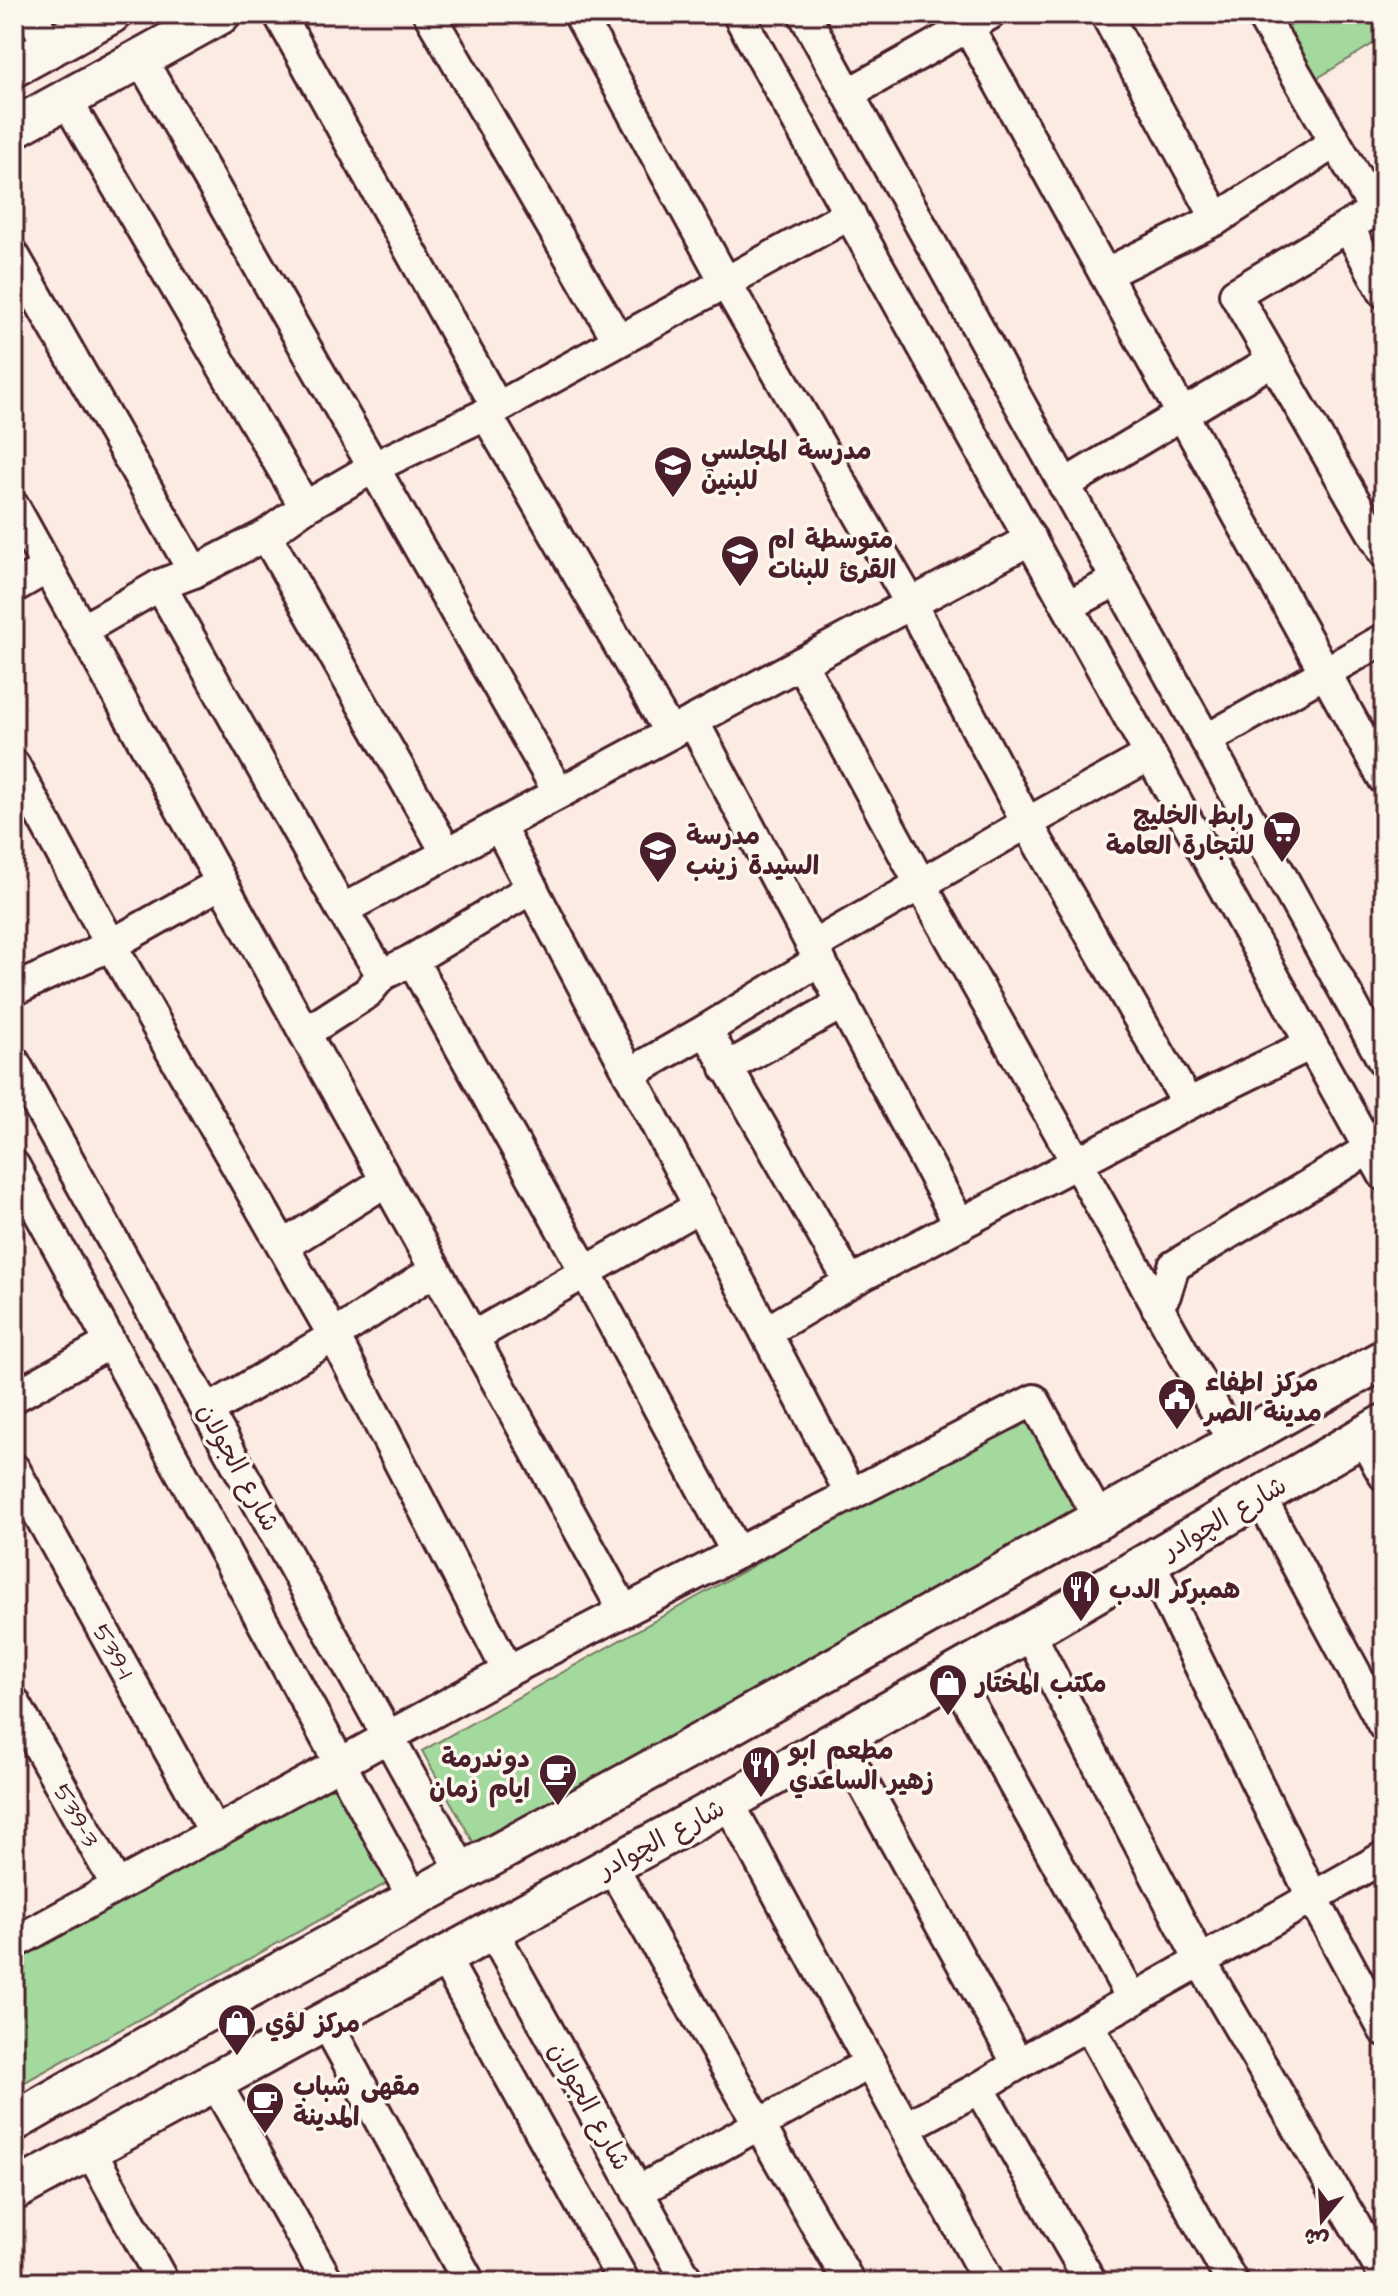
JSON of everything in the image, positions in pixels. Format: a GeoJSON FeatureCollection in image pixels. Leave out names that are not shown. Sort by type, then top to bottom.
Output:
{"type":"FeatureCollection","features":[{"type":"Feature","properties":{"kind":"main road"},"geometry":{"type":"LineString","coordinates":[[14,67],[111,14]]}},
{"type":"Feature","properties":{"kind":"main road"},"geometry":{"type":"LineString","coordinates":[[14,128],[221,14]]}},
{"type":"Feature","properties":{"kind":"main road"},"geometry":{"type":"LineString","coordinates":[[14,2122],[201,2015],[696,1745],[1384,1359]]}},
{"type":"Feature","properties":{"kind":"main road","name":"شارع الچوادر"},"geometry":{"type":"LineString","coordinates":[[14,2191],[839,1740],[1373,1430]]}},
{"type":"Feature","properties":{"kind":"main road"},"geometry":{"type":"LineString","coordinates":[[1169,1480],[1201,1531]]}},
{"type":"Feature","properties":{"kind":"street"},"geometry":{"type":"LineString","coordinates":[[31,14],[50,47]]}},
{"type":"Feature","properties":{"kind":"street"},"geometry":{"type":"LineString","coordinates":[[279,14],[492,410],[816,953],[960,1225]]}},
{"type":"Feature","properties":{"kind":"street"},"geometry":{"type":"LineString","coordinates":[[429,14],[618,340]]}},
{"type":"Feature","properties":{"kind":"street"},"geometry":{"type":"LineString","coordinates":[[579,14],[726,283],[911,604],[1027,823],[1188,1104]]}},
{"type":"Feature","properties":{"kind":"street"},"geometry":{"type":"LineString","coordinates":[[738,14],[1377,1162],[1174,1266],[1165,1295],[1157,1307]]}},
{"type":"Feature","properties":{"kind":"street"},"geometry":{"type":"LineString","coordinates":[[804,14],[1384,1062]]}},
{"type":"Feature","properties":{"kind":"street"},"geometry":{"type":"LineString","coordinates":[[1106,14],[1217,219]]}},
{"type":"Feature","properties":{"kind":"street"},"geometry":{"type":"LineString","coordinates":[[1261,14],[1335,142],[1380,208],[1235,294],[1384,552]]}},
{"type":"Feature","properties":{"kind":"street"},"geometry":{"type":"LineString","coordinates":[[848,94],[973,18],[1105,274],[1384,779]]}},
{"type":"Feature","properties":{"kind":"street"},"geometry":{"type":"LineString","coordinates":[[141,59],[559,793]]}},
{"type":"Feature","properties":{"kind":"street"},"geometry":{"type":"LineString","coordinates":[[67,101],[305,507]]}},
{"type":"Feature","properties":{"kind":"street"},"geometry":{"type":"LineString","coordinates":[[1105,274],[1217,219],[1335,142]]}},
{"type":"Feature","properties":{"kind":"street"},"geometry":{"type":"LineString","coordinates":[[82,630],[160,585],[194,572],[266,535],[305,507],[374,467],[492,410],[850,214]]}},
{"type":"Feature","properties":{"kind":"street"},"geometry":{"type":"LineString","coordinates":[[1348,227],[1384,292]]}},
{"type":"Feature","properties":{"kind":"street"},"geometry":{"type":"LineString","coordinates":[[14,256],[194,572]]}},
{"type":"Feature","properties":{"kind":"street"},"geometry":{"type":"LineString","coordinates":[[1064,485],[1273,360]]}},
{"type":"Feature","properties":{"kind":"street"},"geometry":{"type":"LineString","coordinates":[[14,507],[624,1611]]}},
{"type":"Feature","properties":{"kind":"street"},"geometry":{"type":"LineString","coordinates":[[266,535],[447,853]]}},
{"type":"Feature","properties":{"kind":"street"},"geometry":{"type":"LineString","coordinates":[[342,910],[1031,539]]}},
{"type":"Feature","properties":{"kind":"street"},"geometry":{"type":"LineString","coordinates":[[14,587],[47,568]]}},
{"type":"Feature","properties":{"kind":"street"},"geometry":{"type":"LineString","coordinates":[[1068,606],[1117,580]]}},
{"type":"Feature","properties":{"kind":"street"},"geometry":{"type":"LineString","coordinates":[[160,585],[342,910],[382,975]]}},
{"type":"Feature","properties":{"kind":"street"},"geometry":{"type":"LineString","coordinates":[[1206,740],[1384,639]]}},
{"type":"Feature","properties":{"kind":"street"},"geometry":{"type":"LineString","coordinates":[[801,663],[1076,1165],[1234,1443]]}},
{"type":"Feature","properties":{"kind":"street"},"geometry":{"type":"LineString","coordinates":[[629,1074],[706,1030],[921,885],[1150,755]]}},
{"type":"Feature","properties":{"kind":"street"},"geometry":{"type":"LineString","coordinates":[[14,765],[111,945],[334,1336],[508,1671]]}},
{"type":"Feature","properties":{"kind":"street"},"geometry":{"type":"LineString","coordinates":[[499,826],[851,1494]]}},
{"type":"Feature","properties":{"kind":"street"},"geometry":{"type":"LineString","coordinates":[[14,990],[111,945],[221,883]]}},
{"type":"Feature","properties":{"kind":"street"},"geometry":{"type":"LineString","coordinates":[[305,1033],[367,993],[382,975],[532,888]]}},
{"type":"Feature","properties":{"kind":"street"},"geometry":{"type":"LineString","coordinates":[[412,960],[737,1553]]}},
{"type":"Feature","properties":{"kind":"street"},"geometry":{"type":"LineString","coordinates":[[726,1068],[843,1003]]}},
{"type":"Feature","properties":{"kind":"street"},"geometry":{"type":"LineString","coordinates":[[706,1030],[850,1282]]}},
{"type":"Feature","properties":{"kind":"street"},"geometry":{"type":"LineString","coordinates":[[766,1332],[850,1282],[1188,1104],[1311,1044]]}},
{"type":"Feature","properties":{"kind":"street","name":"شارع الجولان"},"geometry":{"type":"LineString","coordinates":[[14,1062],[463,1872]]}},
{"type":"Feature","properties":{"kind":"street","name":"شارع الجولان"},"geometry":{"type":"LineString","coordinates":[[14,1166],[414,1899]]}},
{"type":"Feature","properties":{"kind":"street"},"geometry":{"type":"LineString","coordinates":[[283,1246],[386,1181]]}},
{"type":"Feature","properties":{"kind":"street"},"geometry":{"type":"LineString","coordinates":[[473,1337],[700,1206]]}},
{"type":"Feature","properties":{"kind":"street"},"geometry":{"type":"LineString","coordinates":[[208,1411],[334,1336],[435,1270]]}},
{"type":"Feature","properties":{"kind":"street"},"geometry":{"type":"LineString","coordinates":[[14,1397],[110,1343]]}},
{"type":"Feature","properties":{"kind":"street"},"geometry":{"type":"LineString","coordinates":[[14,1943],[508,1671],[1034,1400],[1099,1519]]}},
{"type":"Feature","properties":{"kind":"street"},"geometry":{"type":"LineString","coordinates":[[1373,1430],[1384,1475]]}},
{"type":"Feature","properties":{"kind":"street","name":"539-1"},"geometry":{"type":"LineString","coordinates":[[14,1469],[215,1833]]}},
{"type":"Feature","properties":{"kind":"street"},"geometry":{"type":"LineString","coordinates":[[1260,1497],[1384,1726]]}},
{"type":"Feature","properties":{"kind":"street"},"geometry":{"type":"LineString","coordinates":[[1149,1561],[1313,1898],[1384,2030]]}},
{"type":"Feature","properties":{"kind":"street"},"geometry":{"type":"LineString","coordinates":[[1029,1632],[1201,1962],[1384,2275]]}},
{"type":"Feature","properties":{"kind":"street"},"geometry":{"type":"LineString","coordinates":[[953,1674],[1133,2000]]}},
{"type":"Feature","properties":{"kind":"street","name":"539-3"},"geometry":{"type":"LineString","coordinates":[[14,1702],[117,1886]]}},
{"type":"Feature","properties":{"kind":"street"},"geometry":{"type":"LineString","coordinates":[[839,1740],[1018,2064]]}},
{"type":"Feature","properties":{"kind":"street"},"geometry":{"type":"LineString","coordinates":[[728,1802],[989,2282]]}},
{"type":"Feature","properties":{"kind":"street"},"geometry":{"type":"LineString","coordinates":[[906,2127],[1384,1857]]}},
{"type":"Feature","properties":{"kind":"street"},"geometry":{"type":"LineString","coordinates":[[611,1865],[849,2282]]}},
{"type":"Feature","properties":{"kind":"street","name":"شارع الجولان"},"geometry":{"type":"LineString","coordinates":[[492,1930],[688,2282]]}},
{"type":"Feature","properties":{"kind":"street"},"geometry":{"type":"LineString","coordinates":[[443,1956],[620,2281]]}},
{"type":"Feature","properties":{"kind":"street"},"geometry":{"type":"LineString","coordinates":[[325,2020],[469,2282]]}},
{"type":"Feature","properties":{"kind":"street"},"geometry":{"type":"LineString","coordinates":[[1089,2026],[1232,2282]]}},
{"type":"Feature","properties":{"kind":"street"},"geometry":{"type":"LineString","coordinates":[[637,2192],[870,2063]]}},
{"type":"Feature","properties":{"kind":"street"},"geometry":{"type":"LineString","coordinates":[[215,2082],[328,2282]]}},
{"type":"Feature","properties":{"kind":"street"},"geometry":{"type":"LineString","coordinates":[[979,2088],[1091,2282]]}},
{"type":"Feature","properties":{"kind":"street"},"geometry":{"type":"LineString","coordinates":[[90,2150],[163,2282]]}},
{"type":"Feature","properties":{"kind":"green space"},"geometry":{"type":"Polygon","coordinates":[[[1261,14],[1384,14],[1384,37],[1303,87],[1261,14]]]}},
{"type":"Feature","properties":{"kind":"green space"},"geometry":{"type":"Polygon","coordinates":[[[1029,1411],[1083,1507],[476,1847],[422,1751],[1029,1411]]]}},
{"type":"Feature","properties":{"kind":"green space"},"geometry":{"type":"Polygon","coordinates":[[[335,1780],[387,1883],[14,2088],[14,1956],[335,1780]]]}},
{"type":"Feature","properties":{"kind":"place","name":"مدرسة المجلسي للبنين"},"geometry":{"type":"Point","coordinates":[673,499]}},
{"type":"Feature","properties":{"kind":"place","name":"متوسطة ام القرئ للبنات"},"geometry":{"type":"Point","coordinates":[740,588]}},
{"type":"Feature","properties":{"kind":"place","name":"رابط الخليج للتجارة العامة"},"geometry":{"type":"Point","coordinates":[1282,864]}},
{"type":"Feature","properties":{"kind":"place","name":"مدرسة السيدة زينب"},"geometry":{"type":"Point","coordinates":[658,884]}},
{"type":"Feature","properties":{"kind":"place","name":"مركز اطفاء مدينة الصر"},"geometry":{"type":"Point","coordinates":[1177,1431]}},
{"type":"Feature","properties":{"kind":"place","name":"همبركر الدب"},"geometry":{"type":"Point","coordinates":[1081,1623]}},
{"type":"Feature","properties":{"kind":"place","name":"مكتب المختار"},"geometry":{"type":"Point","coordinates":[948,1717]}},
{"type":"Feature","properties":{"kind":"place","name":"مطعم ابو زهير الساعدي"},"geometry":{"type":"Point","coordinates":[761,1799]}},
{"type":"Feature","properties":{"kind":"place","name":"دوندرمة ايام زمان"},"geometry":{"type":"Point","coordinates":[558,1807]}},
{"type":"Feature","properties":{"kind":"place","name":"مركز لؤي"},"geometry":{"type":"Point","coordinates":[237,2057]}},
{"type":"Feature","properties":{"kind":"place","name":"مقهى شباب المدينة"},"geometry":{"type":"Point","coordinates":[265,2135]}}]}
